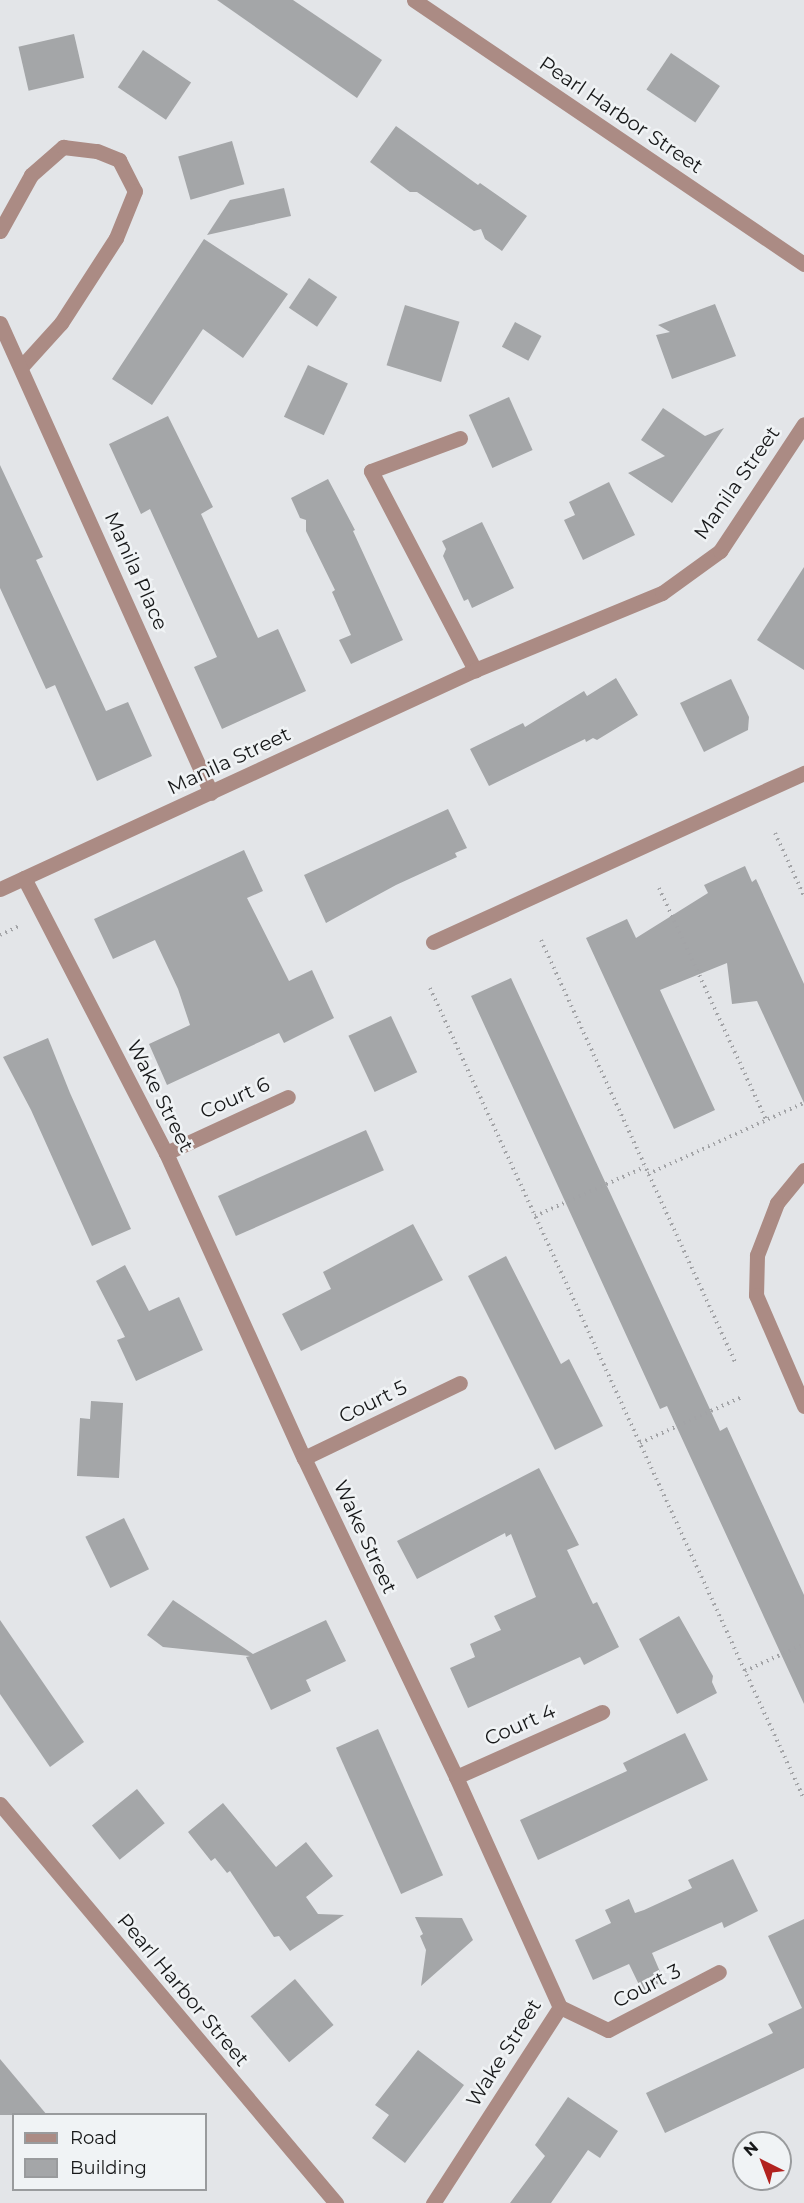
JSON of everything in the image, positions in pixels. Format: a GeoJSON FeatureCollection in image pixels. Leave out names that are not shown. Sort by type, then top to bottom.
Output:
{"type":"FeatureCollection","features":[{"type":"Feature","properties":{"kind":"street","name":"Pearl Harbor Street"},"geometry":{"type":"LineString","coordinates":[[414,0],[804,264]]}},
{"type":"Feature","properties":{"kind":"street"},"geometry":{"type":"LineString","coordinates":[[0,231],[31,176],[63,147],[96,151],[119,160],[135,191],[116,238],[61,323],[22,366]]}},
{"type":"Feature","properties":{"kind":"street","name":"Manila Place"},"geometry":{"type":"LineString","coordinates":[[0,322],[22,366],[211,793]]}},
{"type":"Feature","properties":{"kind":"street","name":"Manila Street"},"geometry":{"type":"LineString","coordinates":[[0,889],[475,670],[662,593],[720,551],[804,424]]}},
{"type":"Feature","properties":{"kind":"street"},"geometry":{"type":"LineString","coordinates":[[460,438],[371,471],[475,670]]}},
{"type":"Feature","properties":{"kind":"street"},"geometry":{"type":"LineString","coordinates":[[433,942],[804,772]]}},
{"type":"Feature","properties":{"kind":"street","name":"Wake Street"},"geometry":{"type":"LineString","coordinates":[[24,878],[166,1153],[304,1458],[456,1777],[560,2007],[433,2203]]}},
{"type":"Feature","properties":{"kind":"street","name":"Court 6"},"geometry":{"type":"LineString","coordinates":[[166,1153],[288,1097]]}},
{"type":"Feature","properties":{"kind":"street"},"geometry":{"type":"LineString","coordinates":[[804,1170],[777,1203],[757,1255],[756,1295],[804,1406]]}},
{"type":"Feature","properties":{"kind":"street","name":"Court 5"},"geometry":{"type":"LineString","coordinates":[[304,1458],[460,1383]]}},
{"type":"Feature","properties":{"kind":"street","name":"Court 4"},"geometry":{"type":"LineString","coordinates":[[456,1777],[602,1712]]}},
{"type":"Feature","properties":{"kind":"street","name":"Pearl Harbor Street"},"geometry":{"type":"LineString","coordinates":[[0,1804],[336,2203]]}},
{"type":"Feature","properties":{"kind":"street","name":"Court 3"},"geometry":{"type":"LineString","coordinates":[[560,2007],[608,2030],[719,1972]]}},
{"type":"Feature","properties":{"kind":"path"},"geometry":{"type":"LineString","coordinates":[[775,833],[804,896]]}},
{"type":"Feature","properties":{"kind":"path"},"geometry":{"type":"LineString","coordinates":[[659,888],[766,1120]]}},
{"type":"Feature","properties":{"kind":"path"},"geometry":{"type":"LineString","coordinates":[[541,940],[735,1362]]}},
{"type":"Feature","properties":{"kind":"path"},"geometry":{"type":"LineString","coordinates":[[430,988],[804,1799]]}},
{"type":"Feature","properties":{"kind":"path"},"geometry":{"type":"LineString","coordinates":[[648,1174],[804,1103]]}},
{"type":"Feature","properties":{"kind":"path"},"geometry":{"type":"LineString","coordinates":[[536,1216],[645,1167]]}},
{"type":"Feature","properties":{"kind":"path"},"geometry":{"type":"LineString","coordinates":[[640,1443],[742,1397]]}},
{"type":"Feature","properties":{"kind":"path"},"geometry":{"type":"LineString","coordinates":[[745,1671],[804,1644]]}},
{"type":"Feature","properties":{"kind":"building"},"geometry":{"type":"Polygon","coordinates":[[[217,0],[293,0],[382,60],[357,98],[217,0]]]}},
{"type":"Feature","properties":{"kind":"building"},"geometry":{"type":"Polygon","coordinates":[[[74,34],[84,78],[29,91],[18,47],[74,34]]]}},
{"type":"Feature","properties":{"kind":"building"},"geometry":{"type":"Polygon","coordinates":[[[143,50],[191,82],[166,120],[118,87],[143,50]]]}},
{"type":"Feature","properties":{"kind":"building"},"geometry":{"type":"Polygon","coordinates":[[[671,53],[720,86],[695,122],[646,89],[671,53]]]}},
{"type":"Feature","properties":{"kind":"building"},"geometry":{"type":"Polygon","coordinates":[[[396,126],[478,185],[480,183],[527,216],[502,251],[485,239],[481,229],[474,231],[417,192],[410,192],[370,162],[396,126]]]}},
{"type":"Feature","properties":{"kind":"building"},"geometry":{"type":"Polygon","coordinates":[[[232,141],[244,184],[191,200],[178,156],[232,141]]]}},
{"type":"Feature","properties":{"kind":"building"},"geometry":{"type":"Polygon","coordinates":[[[284,188],[291,216],[207,235],[230,200],[284,188]]]}},
{"type":"Feature","properties":{"kind":"building"},"geometry":{"type":"Polygon","coordinates":[[[204,239],[288,294],[243,358],[203,329],[152,405],[112,379],[204,239]]]}},
{"type":"Feature","properties":{"kind":"building"},"geometry":{"type":"Polygon","coordinates":[[[309,278],[337,297],[317,327],[289,308],[309,278]]]}},
{"type":"Feature","properties":{"kind":"building"},"geometry":{"type":"Polygon","coordinates":[[[715,304],[736,356],[672,379],[656,335],[670,332],[658,325],[715,304]]]}},
{"type":"Feature","properties":{"kind":"building"},"geometry":{"type":"Polygon","coordinates":[[[405,305],[460,322],[441,382],[387,365],[405,305]]]}},
{"type":"Feature","properties":{"kind":"building"},"geometry":{"type":"Polygon","coordinates":[[[515,322],[541,336],[528,361],[502,347],[515,322]]]}},
{"type":"Feature","properties":{"kind":"building"},"geometry":{"type":"Polygon","coordinates":[[[308,365],[348,384],[324,435],[284,417],[308,365]]]}},
{"type":"Feature","properties":{"kind":"building"},"geometry":{"type":"Polygon","coordinates":[[[509,397],[533,450],[492,468],[469,415],[509,397]]]}},
{"type":"Feature","properties":{"kind":"building"},"geometry":{"type":"Polygon","coordinates":[[[663,408],[705,436],[724,428],[672,503],[628,473],[665,456],[641,440],[663,408]]]}},
{"type":"Feature","properties":{"kind":"building"},"geometry":{"type":"Polygon","coordinates":[[[168,416],[213,507],[201,514],[258,638],[278,629],[306,691],[222,729],[194,667],[217,657],[150,509],[141,514],[109,444],[168,416]]]}},
{"type":"Feature","properties":{"kind":"building"},"geometry":{"type":"Polygon","coordinates":[[[0,465],[43,557],[36,560],[106,711],[128,702],[152,756],[97,781],[55,685],[46,689],[0,588],[0,465]]]}},
{"type":"Feature","properties":{"kind":"building"},"geometry":{"type":"Polygon","coordinates":[[[328,479],[355,530],[353,531],[403,640],[351,664],[339,640],[351,635],[332,592],[335,590],[306,531],[306,520],[300,518],[291,498],[328,479]]]}},
{"type":"Feature","properties":{"kind":"building"},"geometry":{"type":"Polygon","coordinates":[[[609,482],[635,535],[583,560],[564,520],[575,515],[569,502],[609,482]]]}},
{"type":"Feature","properties":{"kind":"building"},"geometry":{"type":"Polygon","coordinates":[[[482,522],[514,588],[472,608],[468,599],[464,601],[443,556],[446,549],[442,541],[482,522]]]}},
{"type":"Feature","properties":{"kind":"building"},"geometry":{"type":"Polygon","coordinates":[[[804,567],[804,670],[757,640],[804,567]]]}},
{"type":"Feature","properties":{"kind":"building"},"geometry":{"type":"Polygon","coordinates":[[[616,678],[638,715],[597,740],[593,738],[586,742],[585,739],[489,786],[470,749],[523,723],[525,727],[584,691],[587,696],[616,678]]]}},
{"type":"Feature","properties":{"kind":"building"},"geometry":{"type":"Polygon","coordinates":[[[731,679],[749,717],[748,730],[704,752],[680,703],[731,679]]]}},
{"type":"Feature","properties":{"kind":"building"},"geometry":{"type":"Polygon","coordinates":[[[448,809],[467,848],[455,853],[457,857],[396,885],[326,923],[304,875],[448,809]]]}},
{"type":"Feature","properties":{"kind":"building"},"geometry":{"type":"Polygon","coordinates":[[[244,850],[263,891],[247,898],[289,981],[312,970],[334,1018],[284,1043],[279,1033],[167,1085],[149,1044],[190,1025],[178,989],[155,940],[113,959],[94,919],[244,850]]]}},
{"type":"Feature","properties":{"kind":"building"},"geometry":{"type":"Polygon","coordinates":[[[745,866],[752,882],[756,879],[804,984],[804,1103],[757,1001],[732,1004],[727,963],[660,990],[715,1110],[674,1129],[586,938],[627,919],[636,938],[708,893],[704,885],[745,866]]]}},
{"type":"Feature","properties":{"kind":"building"},"geometry":{"type":"Polygon","coordinates":[[[511,978],[720,1431],[727,1427],[804,1595],[804,1704],[667,1406],[660,1409],[471,996],[511,978]]]}},
{"type":"Feature","properties":{"kind":"building"},"geometry":{"type":"Polygon","coordinates":[[[391,1016],[417,1072],[375,1092],[348,1036],[391,1016]]]}},
{"type":"Feature","properties":{"kind":"building"},"geometry":{"type":"Polygon","coordinates":[[[48,1038],[131,1229],[92,1246],[31,1110],[3,1057],[48,1038]]]}},
{"type":"Feature","properties":{"kind":"building"},"geometry":{"type":"Polygon","coordinates":[[[366,1130],[384,1170],[236,1236],[218,1196],[366,1130]]]}},
{"type":"Feature","properties":{"kind":"building"},"geometry":{"type":"Polygon","coordinates":[[[413,1224],[443,1280],[301,1351],[282,1314],[331,1289],[323,1272],[413,1224]]]}},
{"type":"Feature","properties":{"kind":"building"},"geometry":{"type":"Polygon","coordinates":[[[506,1256],[561,1364],[569,1359],[603,1426],[555,1450],[468,1276],[506,1256]]]}},
{"type":"Feature","properties":{"kind":"building"},"geometry":{"type":"Polygon","coordinates":[[[125,1265],[149,1311],[179,1297],[203,1350],[136,1381],[117,1340],[125,1337],[96,1281],[125,1265]]]}},
{"type":"Feature","properties":{"kind":"building"},"geometry":{"type":"Polygon","coordinates":[[[91,1401],[123,1403],[119,1478],[77,1476],[80,1418],[90,1419],[91,1401]]]}},
{"type":"Feature","properties":{"kind":"building"},"geometry":{"type":"Polygon","coordinates":[[[539,1468],[579,1545],[567,1550],[593,1604],[597,1602],[619,1647],[584,1665],[580,1657],[468,1708],[450,1668],[475,1657],[470,1644],[501,1630],[494,1616],[536,1597],[511,1534],[506,1537],[505,1533],[417,1579],[397,1541],[539,1468]]]}},
{"type":"Feature","properties":{"kind":"building"},"geometry":{"type":"Polygon","coordinates":[[[124,1518],[149,1569],[110,1588],[85,1537],[124,1518]]]}},
{"type":"Feature","properties":{"kind":"building"},"geometry":{"type":"Polygon","coordinates":[[[173,1600],[253,1654],[326,1620],[346,1661],[306,1680],[311,1691],[271,1710],[246,1657],[250,1656],[163,1647],[147,1635],[173,1600]]]}},
{"type":"Feature","properties":{"kind":"building"},"geometry":{"type":"Polygon","coordinates":[[[679,1616],[713,1676],[712,1682],[717,1693],[677,1714],[639,1639],[679,1616]]]}},
{"type":"Feature","properties":{"kind":"building"},"geometry":{"type":"Polygon","coordinates":[[[0,1620],[84,1742],[50,1767],[0,1694],[0,1620]]]}},
{"type":"Feature","properties":{"kind":"building"},"geometry":{"type":"Polygon","coordinates":[[[378,1729],[443,1875],[401,1894],[336,1748],[378,1729]]]}},
{"type":"Feature","properties":{"kind":"building"},"geometry":{"type":"Polygon","coordinates":[[[685,1733],[708,1780],[538,1860],[520,1820],[627,1771],[623,1763],[685,1733]]]}},
{"type":"Feature","properties":{"kind":"building"},"geometry":{"type":"Polygon","coordinates":[[[137,1789],[165,1823],[120,1860],[92,1826],[137,1789]]]}},
{"type":"Feature","properties":{"kind":"building"},"geometry":{"type":"Polygon","coordinates":[[[223,1803],[276,1867],[306,1842],[333,1876],[306,1897],[318,1914],[344,1915],[290,1951],[279,1936],[274,1937],[230,1871],[227,1873],[215,1858],[211,1861],[188,1832],[223,1803]]]}},
{"type":"Feature","properties":{"kind":"building"},"geometry":{"type":"Polygon","coordinates":[[[733,1859],[758,1911],[724,1928],[722,1922],[652,1953],[664,1981],[642,1991],[629,1964],[593,1980],[575,1940],[611,1923],[605,1910],[629,1899],[635,1913],[644,1910],[692,1888],[688,1880],[733,1859]]]}},
{"type":"Feature","properties":{"kind":"building"},"geometry":{"type":"Polygon","coordinates":[[[415,1917],[462,1918],[473,1940],[421,1986],[426,1950],[420,1936],[423,1934],[415,1917]]]}},
{"type":"Feature","properties":{"kind":"building"},"geometry":{"type":"Polygon","coordinates":[[[804,1919],[804,2068],[665,2133],[646,2093],[773,2033],[768,2024],[802,2008],[768,1936],[804,1919]]]}},
{"type":"Feature","properties":{"kind":"building"},"geometry":{"type":"Polygon","coordinates":[[[295,1979],[334,2025],[289,2062],[251,2016],[295,1979]]]}},
{"type":"Feature","properties":{"kind":"building"},"geometry":{"type":"Polygon","coordinates":[[[418,2050],[464,2085],[405,2163],[372,2138],[389,2115],[375,2105],[418,2050]]]}},
{"type":"Feature","properties":{"kind":"building"},"geometry":{"type":"Polygon","coordinates":[[[0,2059],[45,2113],[0,2115],[0,2059]]]}},
{"type":"Feature","properties":{"kind":"building"},"geometry":{"type":"Polygon","coordinates":[[[568,2097],[618,2131],[600,2158],[588,2150],[551,2203],[510,2203],[545,2156],[535,2145],[568,2097]]]}}]}
